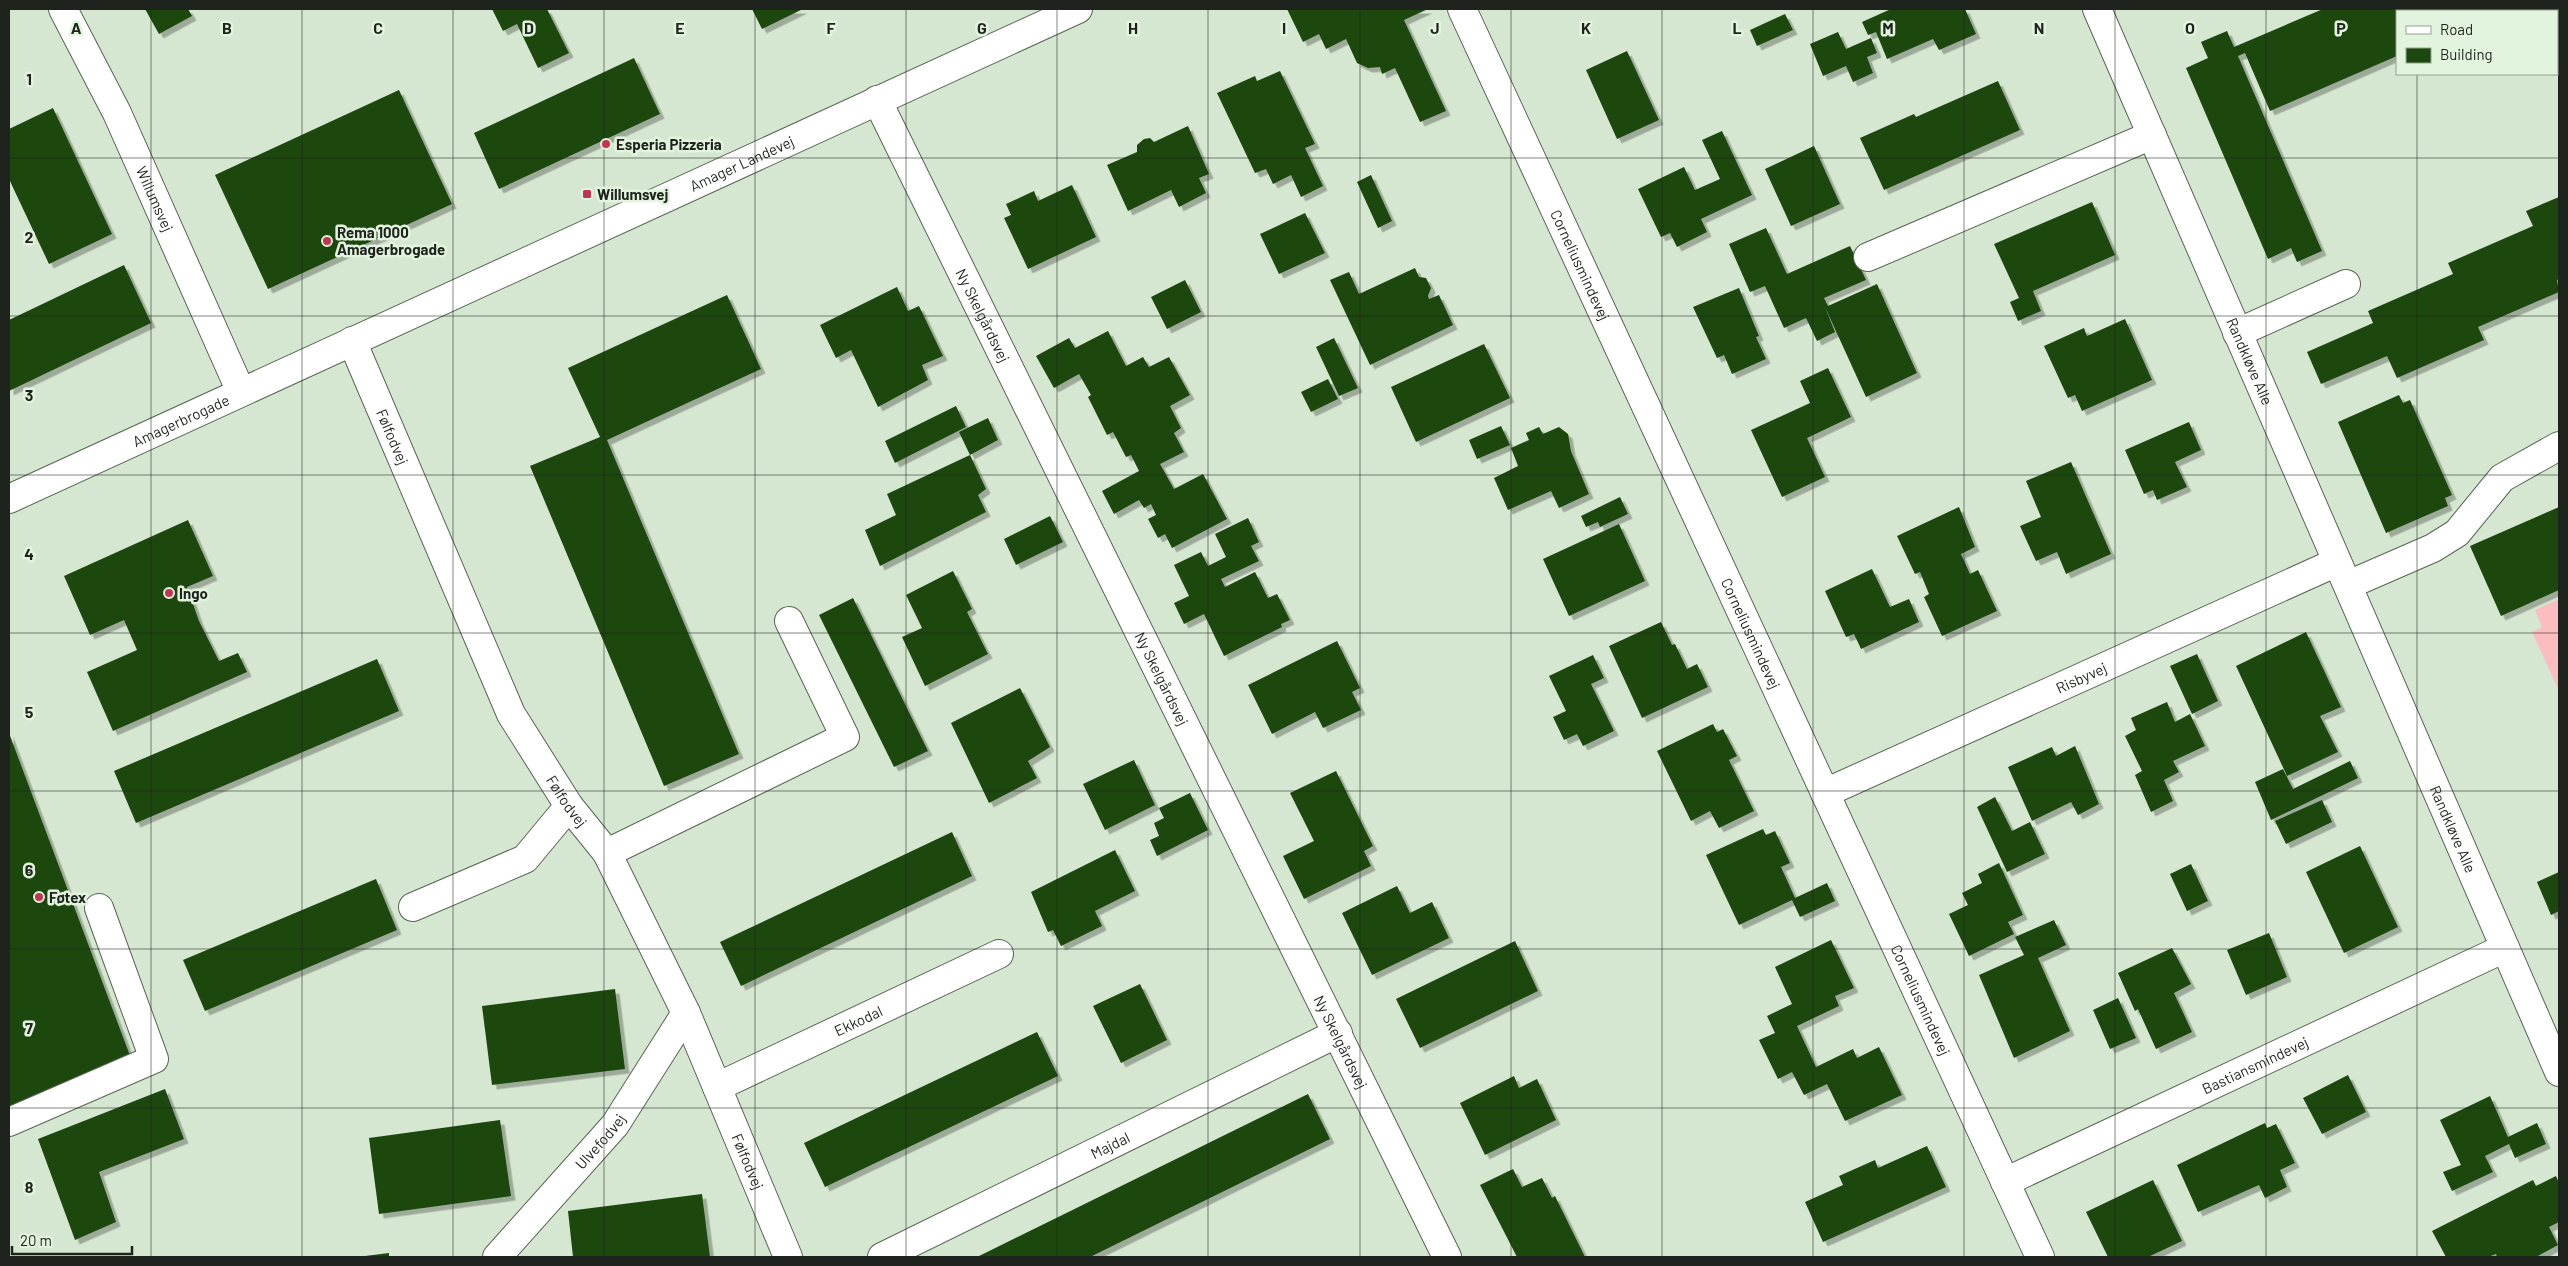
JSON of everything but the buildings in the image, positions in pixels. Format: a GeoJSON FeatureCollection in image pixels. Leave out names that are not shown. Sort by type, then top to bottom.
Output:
{"type":"FeatureCollection","features":[{"type":"Feature","properties":{"kind":"street","name":"Willumsvej"},"geometry":{"type":"LineString","coordinates":[[63,9],[117,113],[241,392]]}},
{"type":"Feature","properties":{"kind":"street","name":"Amager Landevej"},"geometry":{"type":"LineString","coordinates":[[352,341],[1078,9]]}},
{"type":"Feature","properties":{"kind":"street","name":"Corneliusmindevej"},"geometry":{"type":"LineString","coordinates":[[1462,9],[2040,1257]]}},
{"type":"Feature","properties":{"kind":"street","name":"Randkløve Alle"},"geometry":{"type":"LineString","coordinates":[[2097,9],[2559,1072]]}},
{"type":"Feature","properties":{"kind":"street","name":"Ny Skelgårdsvej"},"geometry":{"type":"LineString","coordinates":[[877,100],[1338,1033],[1437,1254]]}},
{"type":"Feature","properties":{"kind":"street"},"geometry":{"type":"LineString","coordinates":[[1868,257],[2152,135]]}},
{"type":"Feature","properties":{"kind":"street"},"geometry":{"type":"LineString","coordinates":[[2237,333],[2346,284]]}},
{"type":"Feature","properties":{"kind":"street","name":"Amagerbrogade"},"geometry":{"type":"LineString","coordinates":[[9,499],[352,341]]}},
{"type":"Feature","properties":{"kind":"street","name":"Følfodvej"},"geometry":{"type":"LineString","coordinates":[[352,341],[511,714],[569,806],[607,853],[686,1013],[788,1257]]}},
{"type":"Feature","properties":{"kind":"street"},"geometry":{"type":"LineString","coordinates":[[2343,574],[2433,548],[2457,533],[2502,478],[2559,446]]}},
{"type":"Feature","properties":{"kind":"street","name":"Risbyvej"},"geometry":{"type":"LineString","coordinates":[[1825,793],[2343,574]]}},
{"type":"Feature","properties":{"kind":"street"},"geometry":{"type":"LineString","coordinates":[[607,853],[845,737],[789,621]]}},
{"type":"Feature","properties":{"kind":"street"},"geometry":{"type":"LineString","coordinates":[[413,907],[525,859],[569,806]]}},
{"type":"Feature","properties":{"kind":"street"},"geometry":{"type":"LineString","coordinates":[[9,1122],[154,1059],[99,908]]}},
{"type":"Feature","properties":{"kind":"street","name":"Bastiansmindevej"},"geometry":{"type":"LineString","coordinates":[[2006,1182],[2505,948]]}},
{"type":"Feature","properties":{"kind":"street","name":"Ekkodal"},"geometry":{"type":"LineString","coordinates":[[717,1087],[999,954]]}},
{"type":"Feature","properties":{"kind":"street","name":"Ulvefodvej"},"geometry":{"type":"LineString","coordinates":[[497,1257],[615,1125],[686,1013]]}},
{"type":"Feature","properties":{"kind":"street","name":"Majdal"},"geometry":{"type":"LineString","coordinates":[[882,1257],[1338,1033]]}},
{"type":"Feature","properties":{"kind":"shaded area"},"geometry":{"type":"Polygon","coordinates":[[[2559,599],[2559,691],[2532,632],[2542,627],[2535,610],[2559,599]]]}},
{"type":"Feature","properties":{"kind":"place","name":"Esperia Pizzeria"},"geometry":{"type":"Point","coordinates":[606,144]}},
{"type":"Feature","properties":{"kind":"place","name":"Willumsvej"},"geometry":{"type":"Point","coordinates":[587,194]}},
{"type":"Feature","properties":{"kind":"place","name":"Rema 1000 Amagerbrogade"},"geometry":{"type":"Point","coordinates":[327,241]}},
{"type":"Feature","properties":{"kind":"place","name":"Ingo"},"geometry":{"type":"Point","coordinates":[169,593]}},
{"type":"Feature","properties":{"kind":"place","name":"Føtex"},"geometry":{"type":"Point","coordinates":[39,897]}}]}
